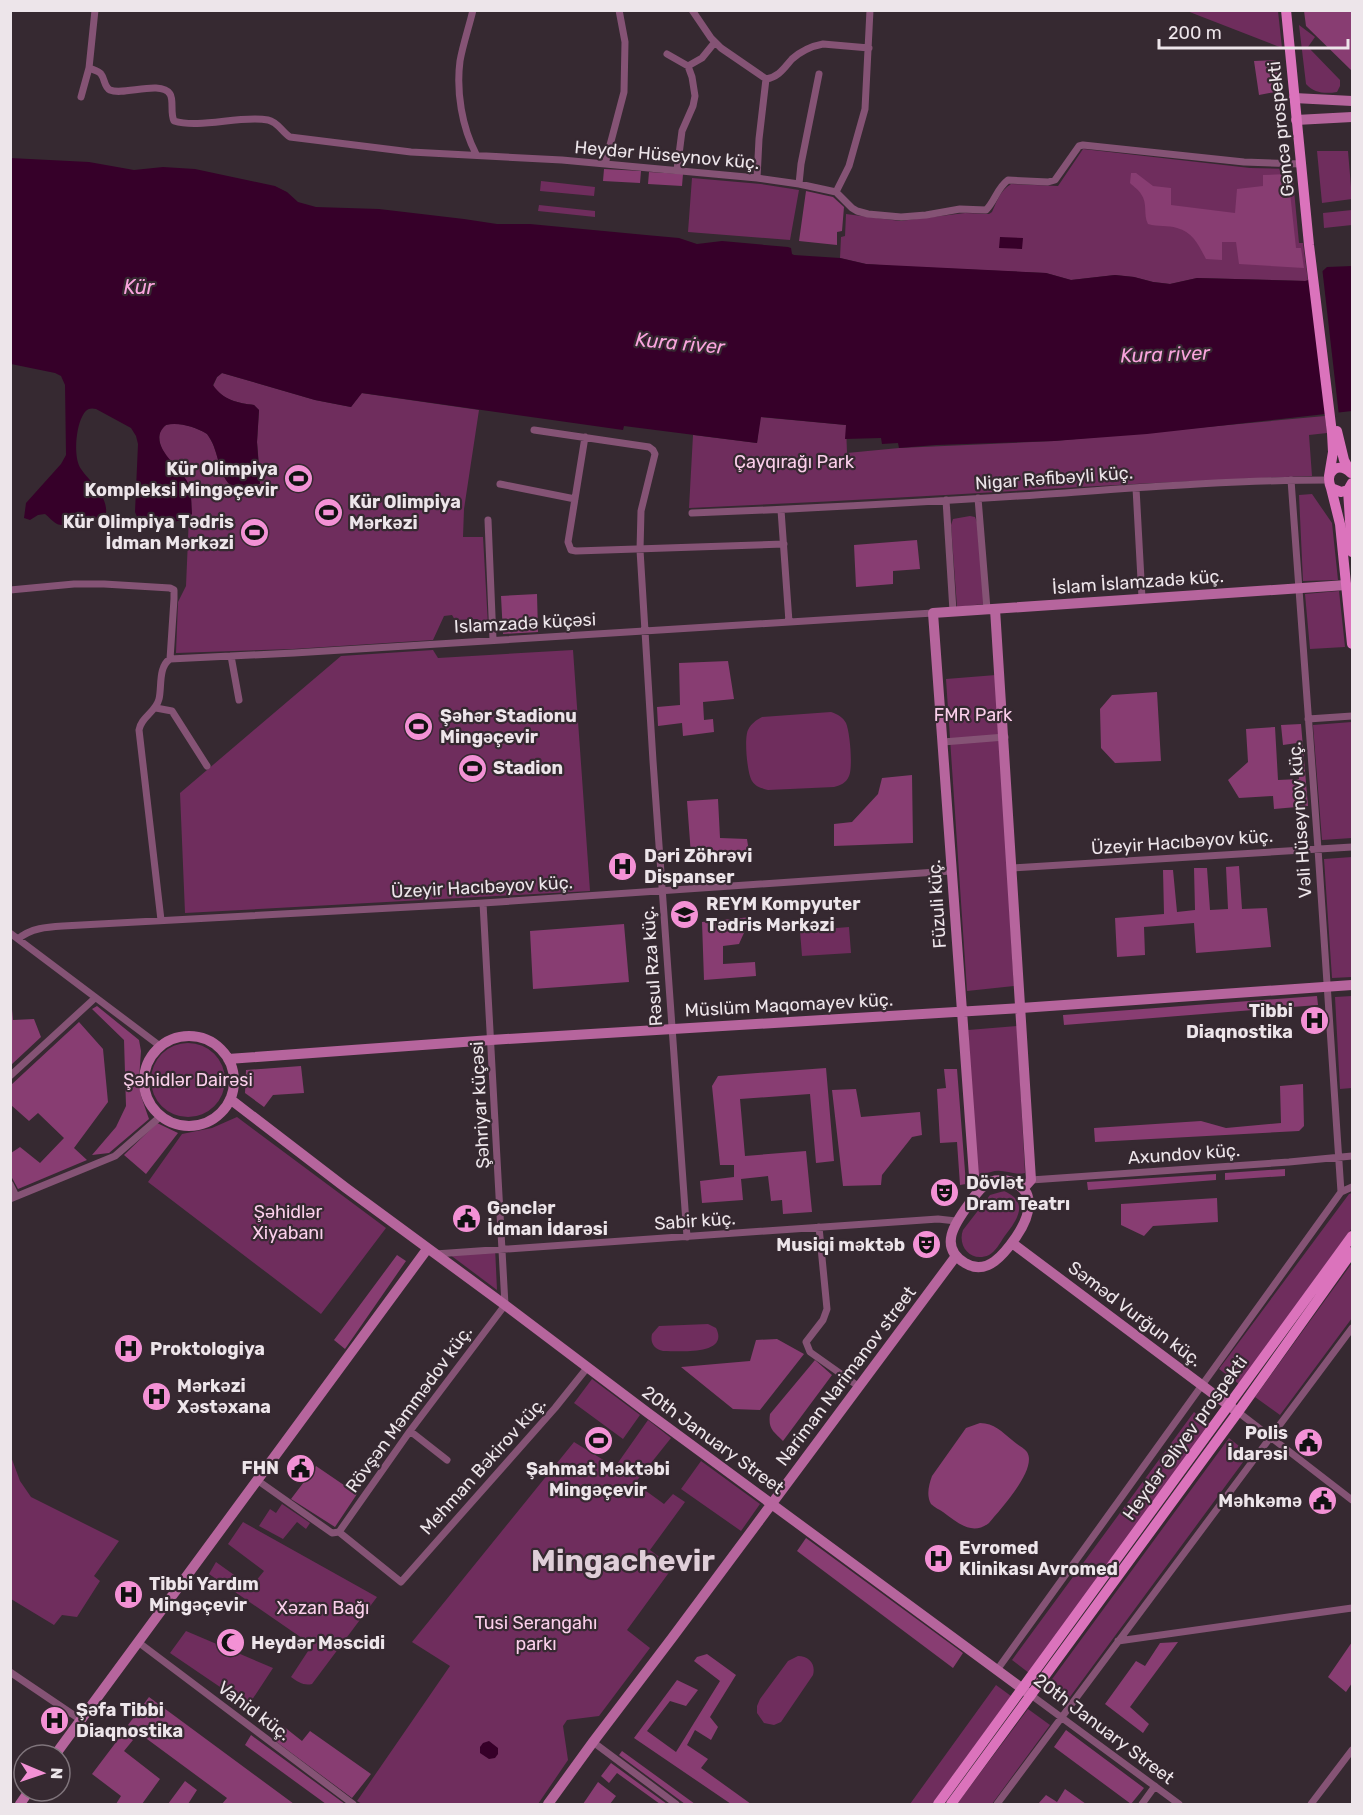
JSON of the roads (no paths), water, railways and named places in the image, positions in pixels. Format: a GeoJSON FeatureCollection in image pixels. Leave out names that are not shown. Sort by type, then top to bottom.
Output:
{"type":"FeatureCollection","features":[{"type":"Feature","properties":{"kind":"main road","name":"Gəncə prospekti"},"geometry":{"type":"LineString","coordinates":[[1286,10],[1312,245]]}},
{"type":"Feature","properties":{"kind":"main road","name":"Gəncə prospekti"},"geometry":{"type":"LineString","coordinates":[[1292,10],[1297,98]]}},
{"type":"Feature","properties":{"kind":"main road","name":"Gəncə prospekti"},"geometry":{"type":"LineString","coordinates":[[1299,120],[1301,164],[1312,245]]}},
{"type":"Feature","properties":{"kind":"main road"},"geometry":{"type":"LineString","coordinates":[[1312,245],[1334,432],[1330,481],[1339,515],[1353,644]]}},
{"type":"Feature","properties":{"kind":"main road"},"geometry":{"type":"LineString","coordinates":[[1334,432],[1352,480],[1353,552]]}},
{"type":"Feature","properties":{"kind":"main road"},"geometry":{"type":"LineString","coordinates":[[1330,481],[1334,470],[1341,468],[1352,480]]}},
{"type":"Feature","properties":{"kind":"main road"},"geometry":{"type":"LineString","coordinates":[[1330,481],[1338,492],[1352,480]]}},
{"type":"Feature","properties":{"kind":"main road","name":"Heydər Əliyev prospekti"},"geometry":{"type":"LineString","coordinates":[[1234,1409],[1353,1236]]}},
{"type":"Feature","properties":{"kind":"main road","name":"Heydər Əliyev prospekti"},"geometry":{"type":"LineString","coordinates":[[951,1804],[1027,1692],[1234,1409],[1353,1252]]}},
{"type":"Feature","properties":{"kind":"main road","name":"Heydər Əliyev prospekti"},"geometry":{"type":"LineString","coordinates":[[938,1804],[1027,1692]]}},
{"type":"Feature","properties":{"kind":"street"},"geometry":{"type":"LineString","coordinates":[[81,97],[89,68],[95,10]]}},
{"type":"Feature","properties":{"kind":"street"},"geometry":{"type":"LineString","coordinates":[[473,10],[460,62],[459,82],[464,122],[476,154]]}},
{"type":"Feature","properties":{"kind":"street"},"geometry":{"type":"LineString","coordinates":[[605,164],[624,92],[626,42],[620,10]]}},
{"type":"Feature","properties":{"kind":"street"},"geometry":{"type":"LineString","coordinates":[[692,10],[715,42],[766,80]]}},
{"type":"Feature","properties":{"kind":"street"},"geometry":{"type":"LineString","coordinates":[[870,10],[865,109],[849,166],[836,192],[857,212],[901,217],[960,209],[986,210],[1000,187],[1008,180],[1048,182],[1055,180],[1079,146],[1083,145],[1235,162],[1301,164]]}},
{"type":"Feature","properties":{"kind":"street"},"geometry":{"type":"LineString","coordinates":[[688,66],[702,58],[715,42]]}},
{"type":"Feature","properties":{"kind":"street"},"geometry":{"type":"LineString","coordinates":[[766,80],[782,72],[799,54],[816,45],[869,48]]}},
{"type":"Feature","properties":{"kind":"street"},"geometry":{"type":"LineString","coordinates":[[668,54],[688,66],[694,96],[693,106],[682,130],[677,170]]}},
{"type":"Feature","properties":{"kind":"street","name":"Heydər Hüseynov küç."},"geometry":{"type":"LineString","coordinates":[[89,68],[100,72],[110,90],[151,88],[169,92],[171,116],[174,121],[182,123],[270,120],[290,137],[411,152],[476,154],[757,178],[836,192]]}},
{"type":"Feature","properties":{"kind":"street"},"geometry":{"type":"LineString","coordinates":[[799,184],[819,74]]}},
{"type":"Feature","properties":{"kind":"street"},"geometry":{"type":"LineString","coordinates":[[757,178],[766,80]]}},
{"type":"Feature","properties":{"kind":"street"},"geometry":{"type":"LineString","coordinates":[[1297,98],[1353,101]]}},
{"type":"Feature","properties":{"kind":"street"},"geometry":{"type":"LineString","coordinates":[[1299,120],[1353,117]]}},
{"type":"Feature","properties":{"kind":"street"},"geometry":{"type":"LineString","coordinates":[[534,430],[585,437],[568,542],[571,550],[640,550],[784,544]]}},
{"type":"Feature","properties":{"kind":"street","name":"Rəsul Rza küç."},"geometry":{"type":"LineString","coordinates":[[585,437],[649,447],[653,450],[654,459],[641,511],[640,550],[687,1237]]}},
{"type":"Feature","properties":{"kind":"street","name":"Nigar Rəfibəyli küç."},"geometry":{"type":"LineString","coordinates":[[692,513],[781,510],[1291,480],[1330,481]]}},
{"type":"Feature","properties":{"kind":"street","name":"Vəli Hüseynov küç."},"geometry":{"type":"LineString","coordinates":[[1291,480],[1341,1192]]}},
{"type":"Feature","properties":{"kind":"street"},"geometry":{"type":"LineString","coordinates":[[500,484],[575,499]]}},
{"type":"Feature","properties":{"kind":"street"},"geometry":{"type":"LineString","coordinates":[[1136,488],[1142,598]]}},
{"type":"Feature","properties":{"kind":"street"},"geometry":{"type":"LineString","coordinates":[[978,498],[1005,737],[1031,1180],[1023,1189]]}},
{"type":"Feature","properties":{"kind":"street"},"geometry":{"type":"LineString","coordinates":[[946,500],[953,611]]}},
{"type":"Feature","properties":{"kind":"street"},"geometry":{"type":"LineString","coordinates":[[781,510],[789,622]]}},
{"type":"Feature","properties":{"kind":"street"},"geometry":{"type":"LineString","coordinates":[[488,520],[493,640]]}},
{"type":"Feature","properties":{"kind":"street"},"geometry":{"type":"LineString","coordinates":[[10,590],[74,584],[174,590],[170,659],[166,661],[164,667],[156,708],[140,723],[139,730],[161,920]]}},
{"type":"Feature","properties":{"kind":"street","name":"İslam İslamzadə küç."},"geometry":{"type":"LineString","coordinates":[[933,613],[1346,585]]}},
{"type":"Feature","properties":{"kind":"street","name":"Islamzadə küçəsi"},"geometry":{"type":"LineString","coordinates":[[170,659],[933,613]]}},
{"type":"Feature","properties":{"kind":"street","name":"Füzuli küç."},"geometry":{"type":"LineString","coordinates":[[933,613],[974,1176],[978,1191]]}},
{"type":"Feature","properties":{"kind":"street"},"geometry":{"type":"LineString","coordinates":[[231,656],[239,700]]}},
{"type":"Feature","properties":{"kind":"street"},"geometry":{"type":"LineString","coordinates":[[156,708],[172,711],[207,766]]}},
{"type":"Feature","properties":{"kind":"street"},"geometry":{"type":"LineString","coordinates":[[1308,719],[1353,716]]}},
{"type":"Feature","properties":{"kind":"street"},"geometry":{"type":"LineString","coordinates":[[943,742],[1005,737]]}},
{"type":"Feature","properties":{"kind":"street","name":"Üzeyir Hacıbəyov küç."},"geometry":{"type":"LineString","coordinates":[[1012,868],[1353,847]]}},
{"type":"Feature","properties":{"kind":"street","name":"Üzeyir Hacıbəyov küç."},"geometry":{"type":"LineString","coordinates":[[18,939],[27,932],[41,928],[483,903],[951,871]]}},
{"type":"Feature","properties":{"kind":"street","name":"Şəhriyar küçəsi"},"geometry":{"type":"LineString","coordinates":[[483,903],[505,1305]]}},
{"type":"Feature","properties":{"kind":"street"},"geometry":{"type":"LineString","coordinates":[[10,933],[160,1046]]}},
{"type":"Feature","properties":{"kind":"street","name":"Müslüm Maqomayev küç."},"geometry":{"type":"LineString","coordinates":[[228,1059],[1353,985]]}},
{"type":"Feature","properties":{"kind":"street"},"geometry":{"type":"LineString","coordinates":[[10,1076],[95,998]]}},
{"type":"Feature","properties":{"kind":"street"},"geometry":{"type":"LineString","coordinates":[[201,1037],[217,1046],[228,1059],[232,1067],[234,1083],[230,1099],[216,1117],[203,1124],[188,1126],[174,1123],[160,1116],[151,1105],[146,1094],[144,1077],[149,1060],[160,1046],[175,1038],[201,1037]]}},
{"type":"Feature","properties":{"kind":"street","name":"20th January Street"},"geometry":{"type":"LineString","coordinates":[[230,1099],[430,1253],[505,1305],[587,1368],[1179,1804]]}},
{"type":"Feature","properties":{"kind":"street"},"geometry":{"type":"LineString","coordinates":[[10,1184],[13,1197],[115,1156],[160,1116]]}},
{"type":"Feature","properties":{"kind":"street","name":"Axundov küç."},"geometry":{"type":"LineString","coordinates":[[1031,1180],[1353,1156]]}},
{"type":"Feature","properties":{"kind":"street"},"geometry":{"type":"LineString","coordinates":[[996,1180],[1010,1181],[1023,1189],[1028,1197],[1028,1214],[1024,1226],[997,1260],[980,1267],[968,1265],[956,1256],[951,1243],[952,1232],[956,1221],[978,1191],[996,1180]]}},
{"type":"Feature","properties":{"kind":"street"},"geometry":{"type":"LineString","coordinates":[[997,1670],[1341,1192],[1353,1187]]}},
{"type":"Feature","properties":{"kind":"street","name":"Sabir küç."},"geometry":{"type":"LineString","coordinates":[[430,1253],[502,1250],[938,1219],[956,1221]]}},
{"type":"Feature","properties":{"kind":"street"},"geometry":{"type":"LineString","coordinates":[[819,1227],[827,1309],[823,1320],[806,1341],[806,1346],[810,1352],[858,1386]]}},
{"type":"Feature","properties":{"kind":"street","name":"Səməd Vurğun küç."},"geometry":{"type":"LineString","coordinates":[[1012,1243],[1353,1500]]}},
{"type":"Feature","properties":{"kind":"street"},"geometry":{"type":"LineString","coordinates":[[64,1743],[257,1480],[430,1253]]}},
{"type":"Feature","properties":{"kind":"street","name":"Nariman Narimanov street"},"geometry":{"type":"LineString","coordinates":[[548,1804],[956,1256]]}},
{"type":"Feature","properties":{"kind":"street","name":"Rövşən Məmmədov küç."},"geometry":{"type":"LineString","coordinates":[[339,1532],[410,1431],[505,1305]]}},
{"type":"Feature","properties":{"kind":"street"},"geometry":{"type":"LineString","coordinates":[[997,1804],[1353,1328]]}},
{"type":"Feature","properties":{"kind":"street","name":"Mehman Bəkirov küç."},"geometry":{"type":"LineString","coordinates":[[339,1532],[401,1582],[555,1408],[587,1368]]}},
{"type":"Feature","properties":{"kind":"street"},"geometry":{"type":"LineString","coordinates":[[410,1431],[447,1460]]}},
{"type":"Feature","properties":{"kind":"street"},"geometry":{"type":"LineString","coordinates":[[257,1480],[332,1533],[339,1532]]}},
{"type":"Feature","properties":{"kind":"street"},"geometry":{"type":"LineString","coordinates":[[1118,1641],[1353,1608]]}},
{"type":"Feature","properties":{"kind":"street","name":"Vahid küç."},"geometry":{"type":"LineString","coordinates":[[138,1642],[353,1804]]}},
{"type":"Feature","properties":{"kind":"street"},"geometry":{"type":"LineString","coordinates":[[10,1672],[81,1719]]}},
{"type":"Feature","properties":{"kind":"street"},"geometry":{"type":"LineString","coordinates":[[592,1742],[676,1804]]}},
{"type":"Feature","properties":{"kind":"street"},"geometry":{"type":"LineString","coordinates":[[1311,1804],[1353,1750]]}},
{"type":"Feature","properties":{"kind":"street"},"geometry":{"type":"LineString","coordinates":[[1142,1804],[1155,1786]]}},
{"type":"Feature","properties":{"kind":"water","name":"Kür"},"geometry":{"type":"Polygon","coordinates":[[[10,158],[89,162],[134,170],[163,167],[195,169],[275,186],[287,192],[298,202],[316,207],[379,209],[497,224],[530,224],[679,238],[697,244],[722,241],[788,247],[794,255],[840,258],[866,264],[1046,273],[1071,280],[1115,275],[1170,284],[1197,278],[1305,281],[1315,278],[1327,267],[1352,266],[1352,411],[1147,434],[899,448],[898,443],[882,444],[881,438],[845,439],[846,425],[761,417],[757,443],[624,426],[623,430],[362,393],[351,407],[315,400],[222,373],[213,385],[221,394],[231,400],[254,405],[259,410],[257,442],[260,484],[243,487],[230,485],[207,434],[187,426],[166,425],[159,439],[161,447],[189,485],[192,514],[167,524],[152,526],[140,524],[135,512],[138,444],[136,436],[131,428],[91,408],[84,413],[80,422],[76,443],[77,458],[81,469],[101,495],[106,513],[67,525],[57,524],[45,514],[30,520],[24,518],[26,503],[61,464],[66,455],[65,385],[61,376],[55,373],[11,364],[10,158]]]}},
{"type":"Feature","properties":{"kind":"water"},"geometry":{"type":"Polygon","coordinates":[[[1000,237],[1023,238],[1022,249],[999,248],[1000,237]]]}},
{"type":"Feature","properties":{"kind":"water"},"geometry":{"type":"Polygon","coordinates":[[[489,1741],[498,1748],[495,1758],[489,1759],[480,1753],[483,1743],[489,1741]]]}},
{"type":"Feature","properties":{"kind":"place","name":"Kür Olimpiya Kompleksi Mingəçevir"},"geometry":{"type":"Point","coordinates":[299,479]}},
{"type":"Feature","properties":{"kind":"place","name":"Kür Olimpiya Mərkəzi"},"geometry":{"type":"Point","coordinates":[328,512]}},
{"type":"Feature","properties":{"kind":"place","name":"Kür Olimpiya Tədris İdman Mərkəzi"},"geometry":{"type":"Point","coordinates":[255,532]}},
{"type":"Feature","properties":{"kind":"place","name":"Şəhər Stadionu Mingəçevir"},"geometry":{"type":"Point","coordinates":[419,726]}},
{"type":"Feature","properties":{"kind":"place","name":"Stadion"},"geometry":{"type":"Point","coordinates":[472,768]}},
{"type":"Feature","properties":{"kind":"place","name":"Dəri Zöhrəvi Dispanser"},"geometry":{"type":"Point","coordinates":[623,866]}},
{"type":"Feature","properties":{"kind":"place","name":"REYM Kompyuter Tədris Mərkəzi"},"geometry":{"type":"Point","coordinates":[685,914]}},
{"type":"Feature","properties":{"kind":"place","name":"Tibbi Diaqnostika"},"geometry":{"type":"Point","coordinates":[1314,1021]}},
{"type":"Feature","properties":{"kind":"place","name":"Dövlət Dram Teatrı"},"geometry":{"type":"Point","coordinates":[945,1193]}},
{"type":"Feature","properties":{"kind":"place","name":"Gənclər İdman İdarəsi"},"geometry":{"type":"Point","coordinates":[466,1218]}},
{"type":"Feature","properties":{"kind":"place","name":"Musiqi məktəb"},"geometry":{"type":"Point","coordinates":[926,1245]}},
{"type":"Feature","properties":{"kind":"place","name":"Proktologiya"},"geometry":{"type":"Point","coordinates":[129,1349]}},
{"type":"Feature","properties":{"kind":"place","name":"Mərkəzi Xəstəxana"},"geometry":{"type":"Point","coordinates":[156,1396]}},
{"type":"Feature","properties":{"kind":"place","name":"Şahmat Məktəbi Mingəçevir"},"geometry":{"type":"Point","coordinates":[598,1440]}},
{"type":"Feature","properties":{"kind":"place","name":"Polis İdarəsi"},"geometry":{"type":"Point","coordinates":[1309,1443]}},
{"type":"Feature","properties":{"kind":"place","name":"FHN"},"geometry":{"type":"Point","coordinates":[300,1468]}},
{"type":"Feature","properties":{"kind":"place","name":"Məhkəmə"},"geometry":{"type":"Point","coordinates":[1323,1501]}},
{"type":"Feature","properties":{"kind":"place","name":"Evromed Klinikası Avromed"},"geometry":{"type":"Point","coordinates":[938,1558]}},
{"type":"Feature","properties":{"kind":"place","name":"Tibbi Yardım Mingəçevir"},"geometry":{"type":"Point","coordinates":[128,1594]}},
{"type":"Feature","properties":{"kind":"place","name":"Heydər Məscidi"},"geometry":{"type":"Point","coordinates":[230,1643]}},
{"type":"Feature","properties":{"kind":"place","name":"Şəfa Tibbi Diaqnostika"},"geometry":{"type":"Point","coordinates":[55,1720]}},
{"type":"Feature","properties":{"kind":"district","name":"Mingachevir"},"geometry":{"type":"Point","coordinates":[623,1561]}},
{"type":"Feature","properties":{"kind":"water label","name":"Kura river"},"geometry":{"type":"Point","coordinates":[680,343]}},
{"type":"Feature","properties":{"kind":"water label","name":"Kura river"},"geometry":{"type":"Point","coordinates":[1165,354]}},
{"type":"Feature","properties":{"kind":"park label","name":"Çayqırağı Park"},"geometry":{"type":"Point","coordinates":[794,462]}},
{"type":"Feature","properties":{"kind":"park label","name":"FMR Park"},"geometry":{"type":"Point","coordinates":[973,715]}},
{"type":"Feature","properties":{"kind":"park label","name":"Şəhidlər Dairəsi"},"geometry":{"type":"Point","coordinates":[188,1080]}},
{"type":"Feature","properties":{"kind":"park label","name":"Şəhidlər Xiyabanı"},"geometry":{"type":"Point","coordinates":[288,1222]}},
{"type":"Feature","properties":{"kind":"park label","name":"Xəzan Bağı"},"geometry":{"type":"Point","coordinates":[323,1608]}},
{"type":"Feature","properties":{"kind":"park label","name":"Tusi Serangahı parkı"},"geometry":{"type":"Point","coordinates":[536,1633]}}]}
